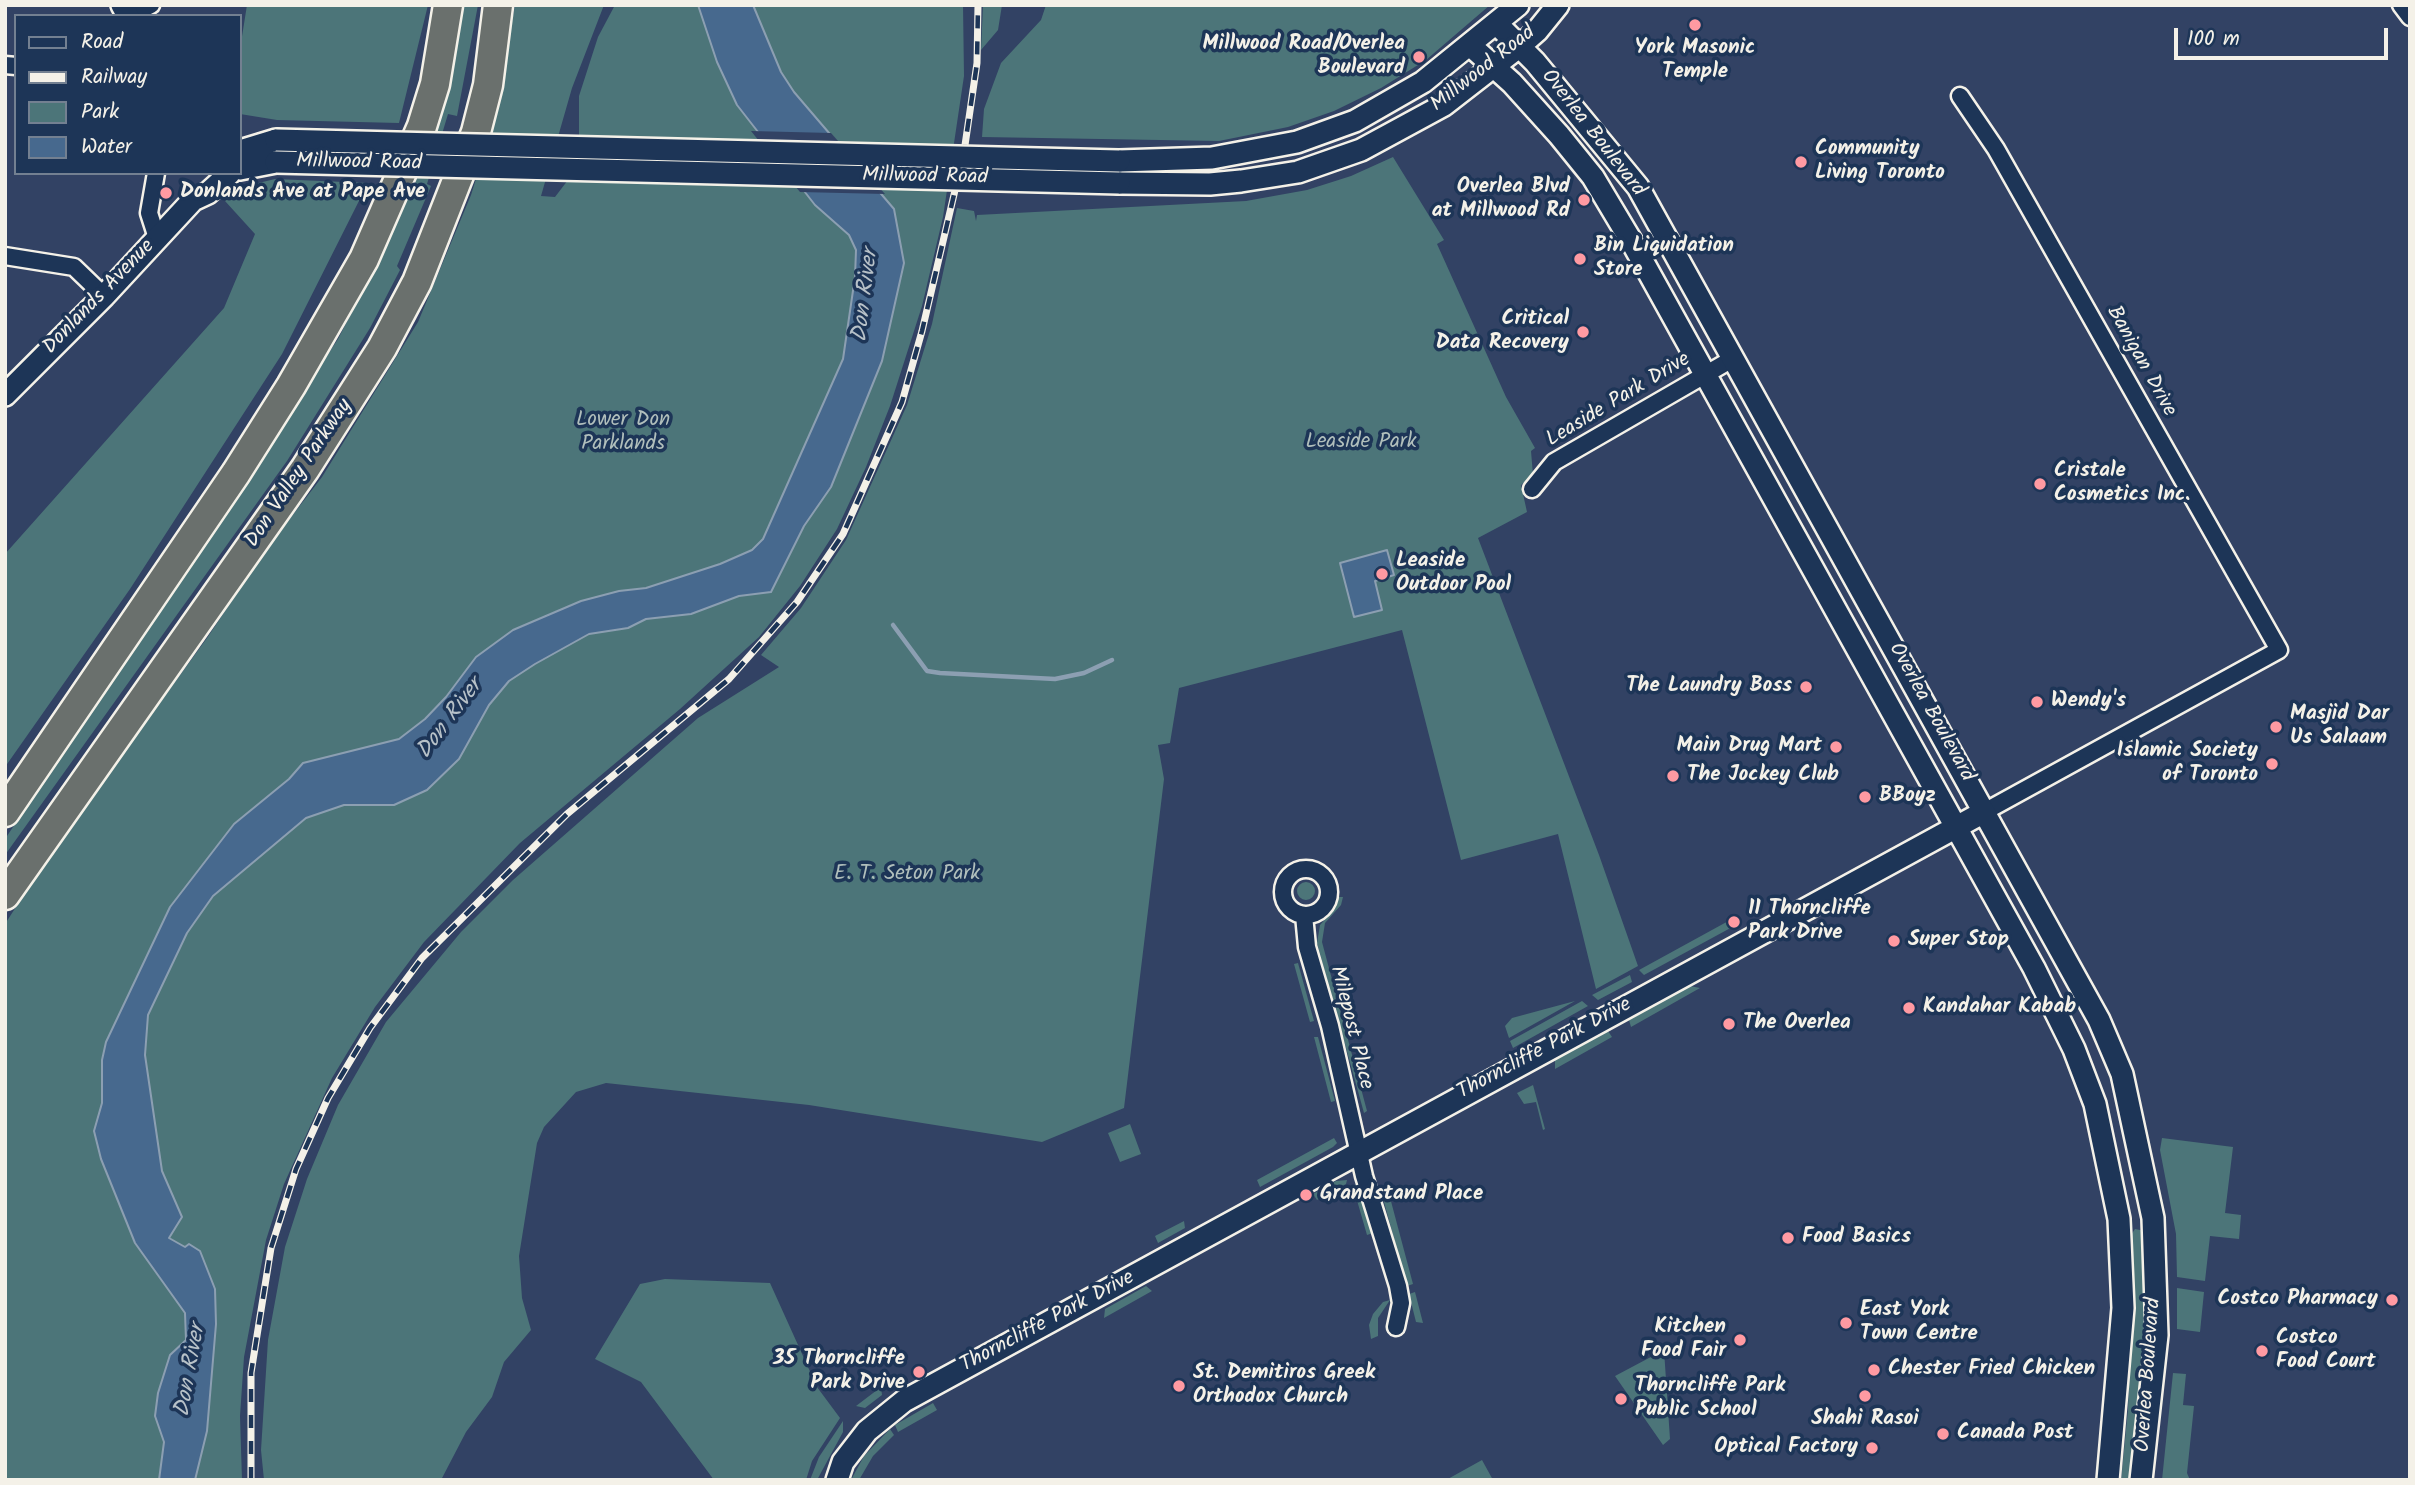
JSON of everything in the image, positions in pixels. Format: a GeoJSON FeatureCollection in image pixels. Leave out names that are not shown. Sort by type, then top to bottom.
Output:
{"type":"FeatureCollection","features":[{"type":"Feature","properties":{"kind":"highway"},"geometry":{"type":"LineString","coordinates":[[5,812],[236,473],[292,386],[364,259],[422,126],[435,84],[448,5]]}},
{"type":"Feature","properties":{"kind":"highway","name":"Don Valley Parkway"},"geometry":{"type":"LineString","coordinates":[[5,895],[305,469],[382,348],[417,282],[476,132],[488,85],[498,5]]}},
{"type":"Feature","properties":{"kind":"main road","name":"Millwood Road"},"geometry":{"type":"LineString","coordinates":[[276,140],[1119,161],[1206,159],[1297,142],[1359,119],[1423,82],[1471,46],[1518,5]]}},
{"type":"Feature","properties":{"kind":"main road","name":"Millwood Road"},"geometry":{"type":"LineString","coordinates":[[242,169],[275,162],[1210,184],[1298,172],[1366,148],[1444,104],[1520,46],[1537,31],[1558,5]]}},
{"type":"Feature","properties":{"kind":"main road","name":"Overlea Boulevard"},"geometry":{"type":"LineString","coordinates":[[1496,23],[1520,46],[1638,187],[2099,1020],[2122,1074],[2138,1135],[2153,1218],[2158,1303],[2141,1480]]}},
{"type":"Feature","properties":{"kind":"main road","name":"Overlea Boulevard"},"geometry":{"type":"LineString","coordinates":[[1471,46],[1494,66],[1551,127],[1592,177],[2034,968],[2074,1049],[2095,1104],[2110,1164],[2119,1219],[2123,1308],[2108,1480]]}},
{"type":"Feature","properties":{"kind":"main road"},"geometry":{"type":"LineString","coordinates":[[242,134],[276,140]]}},
{"type":"Feature","properties":{"kind":"main road"},"geometry":{"type":"LineString","coordinates":[[242,150],[276,140]]}},
{"type":"Feature","properties":{"kind":"main road","name":"Donlands Avenue"},"geometry":{"type":"LineString","coordinates":[[193,200],[199,184],[207,175]]}},
{"type":"Feature","properties":{"kind":"main road","name":"Donlands Avenue"},"geometry":{"type":"LineString","coordinates":[[5,395],[104,296],[193,200],[208,193],[228,175]]}},
{"type":"Feature","properties":{"kind":"main road","name":"Thorncliffe Park Drive"},"geometry":{"type":"LineString","coordinates":[[837,1480],[843,1462],[867,1431],[904,1401],[1984,812]]}},
{"type":"Feature","properties":{"kind":"street"},"geometry":{"type":"LineString","coordinates":[[133,14],[151,5]]}},
{"type":"Feature","properties":{"kind":"street"},"geometry":{"type":"LineString","coordinates":[[2401,5],[2410,17]]}},
{"type":"Feature","properties":{"kind":"street","name":"Banigan Drive"},"geometry":{"type":"LineString","coordinates":[[1960,96],[1996,149],[2279,650]]}},
{"type":"Feature","properties":{"kind":"street"},"geometry":{"type":"LineString","coordinates":[[156,175],[149,213],[157,238]]}},
{"type":"Feature","properties":{"kind":"street"},"geometry":{"type":"LineString","coordinates":[[5,256],[74,267],[104,296]]}},
{"type":"Feature","properties":{"kind":"street","name":"Leaside Park Drive"},"geometry":{"type":"LineString","coordinates":[[1532,489],[1553,462],[1734,358]]}},
{"type":"Feature","properties":{"kind":"street","name":"Thorncliffe Park Drive"},"geometry":{"type":"LineString","coordinates":[[1984,812],[2279,650]]}},
{"type":"Feature","properties":{"kind":"street","name":"Milepost Place"},"geometry":{"type":"LineString","coordinates":[[1304,915],[1307,947],[1330,1026],[1359,1151]]}},
{"type":"Feature","properties":{"kind":"street"},"geometry":{"type":"LineString","coordinates":[[1359,1151],[1398,1286],[1401,1303],[1396,1327]]}},
{"type":"Feature","properties":{"kind":"green space"},"geometry":{"type":"Polygon","coordinates":[[[247,5],[428,5],[399,123],[277,120],[242,114],[242,36],[247,5]]]}},
{"type":"Feature","properties":{"kind":"green space"},"geometry":{"type":"Polygon","coordinates":[[[461,5],[478,5],[457,116],[448,114],[427,184],[431,186],[397,266],[400,270],[370,328],[287,461],[5,855],[5,839],[338,339],[372,273],[423,155],[461,5]]]}},
{"type":"Feature","properties":{"kind":"green space","name":"Lower Don Parklands"},"geometry":{"type":"Polygon","coordinates":[[[515,5],[604,5],[572,88],[541,196],[555,197],[571,176],[579,137],[579,96],[598,37],[615,5],[698,5],[726,79],[888,204],[794,92],[781,72],[753,5],[963,5],[964,76],[943,217],[922,306],[890,406],[837,529],[800,586],[759,637],[680,709],[520,843],[424,942],[375,1007],[332,1078],[284,1184],[266,1240],[244,1357],[240,1416],[242,1480],[5,1480],[5,924],[50,854],[207,638],[268,547],[322,477],[418,322],[471,195],[493,124],[515,5]]]}},
{"type":"Feature","properties":{"kind":"green space"},"geometry":{"type":"Polygon","coordinates":[[[983,5],[1002,5],[998,30],[981,50],[983,5]]]}},
{"type":"Feature","properties":{"kind":"green space"},"geometry":{"type":"Polygon","coordinates":[[[1046,5],[1490,5],[1426,60],[1381,88],[1334,111],[1288,127],[1219,141],[982,137],[984,109],[1001,63],[1041,20],[1046,5]]]}},
{"type":"Feature","properties":{"kind":"green space","name":"E. T. Seton Park"},"geometry":{"type":"Polygon","coordinates":[[[1393,157],[1444,240],[1437,244],[1506,397],[1535,448],[1531,451],[1533,475],[1521,485],[1527,512],[1478,538],[1599,855],[1638,966],[1596,989],[1558,834],[1461,860],[1402,630],[1179,688],[1170,743],[1158,745],[1164,779],[1124,1108],[1042,1142],[809,1105],[606,1083],[576,1092],[544,1127],[537,1143],[519,1256],[522,1298],[531,1330],[504,1362],[492,1397],[466,1432],[441,1480],[264,1480],[261,1450],[268,1340],[285,1247],[307,1179],[338,1105],[386,1022],[461,932],[513,880],[698,718],[779,667],[761,655],[801,608],[846,540],[907,405],[932,324],[957,208],[974,211],[976,221],[977,215],[1246,201],[1307,190],[1351,176],[1393,157]]]}},
{"type":"Feature","properties":{"kind":"green space"},"geometry":{"type":"Polygon","coordinates":[[[275,179],[368,183],[282,354],[130,589],[5,767],[5,554],[224,308],[255,234],[225,201],[246,186],[275,179]]]}},
{"type":"Feature","properties":{"kind":"green space"},"geometry":{"type":"Polygon","coordinates":[[[1306,882],[1312,885],[1315,891],[1312,897],[1306,900],[1300,897],[1297,891],[1300,885],[1306,882]]]}},
{"type":"Feature","properties":{"kind":"green space"},"geometry":{"type":"Polygon","coordinates":[[[1339,897],[1343,897],[1341,905],[1325,923],[1322,942],[1367,1111],[1364,1113],[1317,943],[1320,925],[1334,910],[1339,897]]]}},
{"type":"Feature","properties":{"kind":"green space"},"geometry":{"type":"Polygon","coordinates":[[[1732,919],[1736,925],[1644,975],[1639,970],[1732,919]]]}},
{"type":"Feature","properties":{"kind":"green space"},"geometry":{"type":"Polygon","coordinates":[[[1298,963],[1314,1021],[1310,1022],[1294,964],[1298,963]]]}},
{"type":"Feature","properties":{"kind":"green space"},"geometry":{"type":"Polygon","coordinates":[[[1630,975],[1632,982],[1598,1000],[1592,995],[1630,975]]]}},
{"type":"Feature","properties":{"kind":"green space"},"geometry":{"type":"Polygon","coordinates":[[[1690,986],[1700,988],[1631,1027],[1629,1020],[1690,986]]]}},
{"type":"Feature","properties":{"kind":"green space"},"geometry":{"type":"Polygon","coordinates":[[[1575,1001],[1509,1038],[1505,1026],[1512,1018],[1575,1001]]]}},
{"type":"Feature","properties":{"kind":"green space"},"geometry":{"type":"Polygon","coordinates":[[[1582,1001],[1588,1006],[1513,1048],[1510,1041],[1582,1001]]]}},
{"type":"Feature","properties":{"kind":"green space"},"geometry":{"type":"Polygon","coordinates":[[[1608,1031],[1612,1037],[1555,1069],[1555,1060],[1608,1031]]]}},
{"type":"Feature","properties":{"kind":"green space"},"geometry":{"type":"Polygon","coordinates":[[[1314,1037],[1318,1037],[1335,1101],[1331,1102],[1314,1037]]]}},
{"type":"Feature","properties":{"kind":"green space"},"geometry":{"type":"Polygon","coordinates":[[[1533,1085],[1545,1129],[1543,1130],[1536,1102],[1524,1104],[1517,1093],[1533,1085]]]}},
{"type":"Feature","properties":{"kind":"green space"},"geometry":{"type":"Polygon","coordinates":[[[1130,1124],[1141,1154],[1120,1162],[1108,1133],[1130,1124]]]}},
{"type":"Feature","properties":{"kind":"green space"},"geometry":{"type":"Polygon","coordinates":[[[1334,1138],[1337,1143],[1333,1147],[1260,1187],[1257,1180],[1334,1138]]]}},
{"type":"Feature","properties":{"kind":"green space"},"geometry":{"type":"Polygon","coordinates":[[[2162,1138],[2233,1147],[2225,1213],[2241,1215],[2239,1239],[2210,1236],[2205,1281],[2177,1277],[2176,1234],[2160,1150],[2162,1138]]]}},
{"type":"Feature","properties":{"kind":"green space"},"geometry":{"type":"Polygon","coordinates":[[[1347,1180],[1346,1184],[1317,1200],[1313,1194],[1336,1181],[1347,1180]]]}},
{"type":"Feature","properties":{"kind":"green space"},"geometry":{"type":"Polygon","coordinates":[[[1355,1184],[1362,1194],[1373,1233],[1367,1235],[1354,1190],[1355,1184]]]}},
{"type":"Feature","properties":{"kind":"green space"},"geometry":{"type":"Polygon","coordinates":[[[1388,1190],[1413,1284],[1407,1286],[1381,1191],[1388,1190]]]}},
{"type":"Feature","properties":{"kind":"green space"},"geometry":{"type":"Polygon","coordinates":[[[1184,1221],[1185,1228],[1158,1243],[1155,1236],[1184,1221]]]}},
{"type":"Feature","properties":{"kind":"green space"},"geometry":{"type":"Polygon","coordinates":[[[2135,1229],[2145,1231],[2151,1298],[2135,1480],[2121,1480],[2128,1410],[2131,1308],[2129,1238],[2135,1229]]]}},
{"type":"Feature","properties":{"kind":"green space"},"geometry":{"type":"Polygon","coordinates":[[[665,1279],[770,1283],[817,1387],[840,1418],[812,1461],[806,1480],[714,1480],[641,1382],[595,1359],[640,1284],[665,1279]]]}},
{"type":"Feature","properties":{"kind":"green space"},"geometry":{"type":"Polygon","coordinates":[[[1146,1286],[1152,1291],[1104,1318],[1105,1309],[1146,1286]]]}},
{"type":"Feature","properties":{"kind":"green space"},"geometry":{"type":"Polygon","coordinates":[[[2177,1288],[2204,1292],[2200,1332],[2177,1329],[2177,1288]]]}},
{"type":"Feature","properties":{"kind":"green space"},"geometry":{"type":"Polygon","coordinates":[[[1415,1292],[1423,1323],[1416,1322],[1409,1294],[1415,1292]]]}},
{"type":"Feature","properties":{"kind":"green space"},"geometry":{"type":"Polygon","coordinates":[[[1390,1300],[1378,1318],[1378,1336],[1371,1339],[1369,1325],[1373,1314],[1383,1302],[1390,1300]]]}},
{"type":"Feature","properties":{"kind":"green space"},"geometry":{"type":"Polygon","coordinates":[[[1664,1350],[1670,1439],[1663,1445],[1615,1376],[1664,1350]]]}},
{"type":"Feature","properties":{"kind":"green space"},"geometry":{"type":"Polygon","coordinates":[[[2173,1373],[2186,1374],[2183,1405],[2194,1406],[2187,1473],[2190,1480],[2162,1480],[2173,1373]]]}},
{"type":"Feature","properties":{"kind":"green space"},"geometry":{"type":"Polygon","coordinates":[[[881,1387],[882,1395],[865,1408],[856,1406],[881,1387]]]}},
{"type":"Feature","properties":{"kind":"green space"},"geometry":{"type":"Polygon","coordinates":[[[933,1403],[937,1410],[898,1432],[895,1425],[933,1403]]]}},
{"type":"Feature","properties":{"kind":"green space"},"geometry":{"type":"Polygon","coordinates":[[[843,1421],[843,1432],[817,1480],[810,1480],[819,1457],[843,1421]]]}},
{"type":"Feature","properties":{"kind":"green space"},"geometry":{"type":"Polygon","coordinates":[[[890,1429],[894,1435],[873,1456],[859,1480],[851,1480],[864,1456],[890,1429]]]}},
{"type":"Feature","properties":{"kind":"green space"},"geometry":{"type":"Polygon","coordinates":[[[1482,1460],[1493,1480],[1446,1480],[1482,1460]]]}},
{"type":"Feature","properties":{"kind":"water","name":"Don River"},"geometry":{"type":"Polygon","coordinates":[[[698,5],[753,5],[781,72],[794,92],[894,209],[904,263],[882,361],[831,487],[804,526],[771,592],[739,596],[691,614],[646,619],[628,628],[589,634],[535,664],[509,681],[489,705],[459,759],[427,790],[394,805],[344,805],[306,818],[213,896],[187,933],[148,1015],[145,1055],[162,1171],[182,1217],[169,1238],[185,1247],[189,1244],[200,1251],[215,1289],[216,1324],[207,1431],[195,1480],[159,1480],[164,1442],[155,1416],[158,1393],[170,1355],[186,1340],[185,1313],[135,1243],[101,1159],[94,1131],[102,1103],[102,1060],[106,1042],[170,907],[234,824],[289,779],[303,763],[399,739],[425,719],[446,697],[476,657],[513,630],[581,601],[619,591],[646,588],[720,564],[752,550],[763,539],[843,359],[855,277],[856,250],[849,235],[815,205],[737,105],[717,62],[698,5]]]}},
{"type":"Feature","properties":{"kind":"water"},"geometry":{"type":"Polygon","coordinates":[[[1387,550],[1394,575],[1375,581],[1382,610],[1354,617],[1340,563],[1387,550]]]}},
{"type":"Feature","properties":{"kind":"pier"},"geometry":{"type":"Polygon","coordinates":[[[751,131],[831,133],[885,194],[800,192],[751,131]]]}},
{"type":"Feature","properties":{"kind":"waterway"},"geometry":{"type":"LineString","coordinates":[[893,625],[927,671],[1055,679],[1084,673],[1112,660]]}},
{"type":"Feature","properties":{"kind":"railway"},"geometry":{"type":"LineString","coordinates":[[251,1480],[251,1373],[271,1248],[296,1169],[328,1098],[370,1028],[422,958],[567,814],[729,679],[797,602],[843,534],[902,402],[922,331],[964,152],[977,63],[978,5]]}},
{"type":"Feature","properties":{"kind":"place","name":"York Masonic Temple"},"geometry":{"type":"Point","coordinates":[1695,25]}},
{"type":"Feature","properties":{"kind":"place","name":"Millwood Road/Overlea Boulevard"},"geometry":{"type":"Point","coordinates":[1419,57]}},
{"type":"Feature","properties":{"kind":"place","name":"Community Living Toronto"},"geometry":{"type":"Point","coordinates":[1801,162]}},
{"type":"Feature","properties":{"kind":"place","name":"Donlands Ave at Pape Ave"},"geometry":{"type":"Point","coordinates":[166,193]}},
{"type":"Feature","properties":{"kind":"place","name":"Overlea Blvd at Millwood Rd"},"geometry":{"type":"Point","coordinates":[1584,200]}},
{"type":"Feature","properties":{"kind":"place","name":"Bin Liquidation Store"},"geometry":{"type":"Point","coordinates":[1580,259]}},
{"type":"Feature","properties":{"kind":"place","name":"Critical Data Recovery"},"geometry":{"type":"Point","coordinates":[1583,332]}},
{"type":"Feature","properties":{"kind":"place","name":"Cristale Cosmetics Inc."},"geometry":{"type":"Point","coordinates":[2040,484]}},
{"type":"Feature","properties":{"kind":"place","name":"Leaside Outdoor Pool"},"geometry":{"type":"Point","coordinates":[1382,574]}},
{"type":"Feature","properties":{"kind":"place","name":"The Laundry Boss"},"geometry":{"type":"Point","coordinates":[1806,687]}},
{"type":"Feature","properties":{"kind":"place","name":"Wendy's"},"geometry":{"type":"Point","coordinates":[2037,702]}},
{"type":"Feature","properties":{"kind":"place","name":"Masjid Dar Us Salaam"},"geometry":{"type":"Point","coordinates":[2276,727]}},
{"type":"Feature","properties":{"kind":"place","name":"Main Drug Mart"},"geometry":{"type":"Point","coordinates":[1836,747]}},
{"type":"Feature","properties":{"kind":"place","name":"Islamic Society of Toronto"},"geometry":{"type":"Point","coordinates":[2272,764]}},
{"type":"Feature","properties":{"kind":"place","name":"The Jockey Club"},"geometry":{"type":"Point","coordinates":[1673,776]}},
{"type":"Feature","properties":{"kind":"place","name":"BBoyz"},"geometry":{"type":"Point","coordinates":[1865,797]}},
{"type":"Feature","properties":{"kind":"place","name":"11 Thorncliffe Park Drive"},"geometry":{"type":"Point","coordinates":[1734,922]}},
{"type":"Feature","properties":{"kind":"place","name":"Super Stop"},"geometry":{"type":"Point","coordinates":[1894,941]}},
{"type":"Feature","properties":{"kind":"place","name":"Kandahar Kabab"},"geometry":{"type":"Point","coordinates":[1909,1008]}},
{"type":"Feature","properties":{"kind":"place","name":"The Overlea"},"geometry":{"type":"Point","coordinates":[1729,1024]}},
{"type":"Feature","properties":{"kind":"place","name":"Grandstand Place"},"geometry":{"type":"Point","coordinates":[1306,1195]}},
{"type":"Feature","properties":{"kind":"place","name":"Food Basics"},"geometry":{"type":"Point","coordinates":[1788,1238]}},
{"type":"Feature","properties":{"kind":"place","name":"Costco Pharmacy"},"geometry":{"type":"Point","coordinates":[2392,1300]}},
{"type":"Feature","properties":{"kind":"place","name":"East York Town Centre"},"geometry":{"type":"Point","coordinates":[1846,1323]}},
{"type":"Feature","properties":{"kind":"place","name":"Kitchen Food Fair"},"geometry":{"type":"Point","coordinates":[1740,1340]}},
{"type":"Feature","properties":{"kind":"place","name":"Costco Food Court"},"geometry":{"type":"Point","coordinates":[2262,1351]}},
{"type":"Feature","properties":{"kind":"place","name":"Chester Fried Chicken"},"geometry":{"type":"Point","coordinates":[1874,1370]}},
{"type":"Feature","properties":{"kind":"place","name":"35 Thorncliffe Park Drive"},"geometry":{"type":"Point","coordinates":[919,1372]}},
{"type":"Feature","properties":{"kind":"place","name":"St. Demitiros Greek Orthodox Church"},"geometry":{"type":"Point","coordinates":[1179,1386]}},
{"type":"Feature","properties":{"kind":"place","name":"Shahi Rasoi"},"geometry":{"type":"Point","coordinates":[1865,1396]}},
{"type":"Feature","properties":{"kind":"place","name":"Thorncliffe Park Public School"},"geometry":{"type":"Point","coordinates":[1621,1399]}},
{"type":"Feature","properties":{"kind":"place","name":"Canada Post"},"geometry":{"type":"Point","coordinates":[1943,1434]}},
{"type":"Feature","properties":{"kind":"place","name":"Optical Factory"},"geometry":{"type":"Point","coordinates":[1872,1448]}},
{"type":"Feature","properties":{"kind":"park label","name":"Leaside Park"},"geometry":{"type":"Point","coordinates":[1361,443]}}]}
